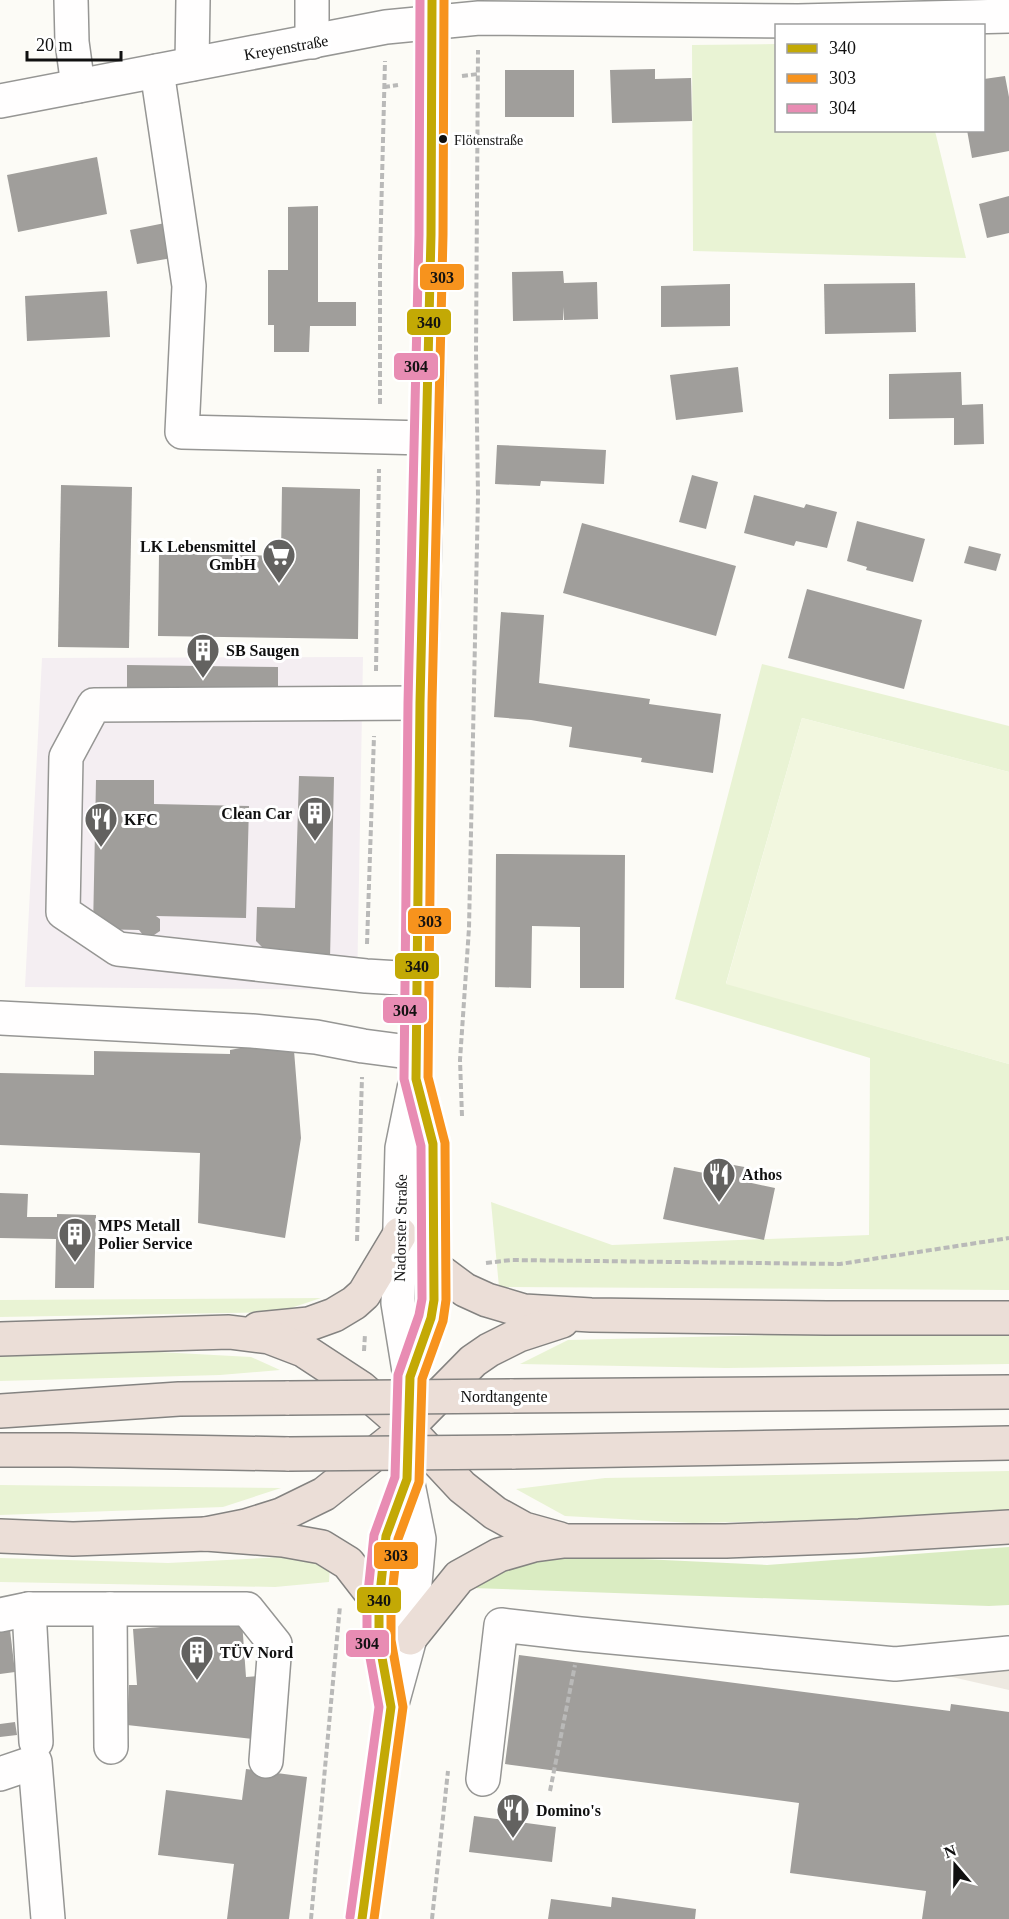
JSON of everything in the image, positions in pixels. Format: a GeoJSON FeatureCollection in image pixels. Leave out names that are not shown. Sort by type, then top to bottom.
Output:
{"type":"FeatureCollection","features":[{"type":"Feature","properties":{"kind":"highway"},"geometry":{"type":"LineString","coordinates":[[0,1339],[229,1332],[292,1327],[334,1315],[364,1294],[400,1234]]}},
{"type":"Feature","properties":{"kind":"highway"},"geometry":{"type":"LineString","coordinates":[[434,1267],[465,1290],[487,1300],[524,1311],[591,1315],[1009,1318]]}},
{"type":"Feature","properties":{"kind":"highway"},"geometry":{"type":"LineString","coordinates":[[206,1534],[246,1526],[281,1515],[324,1494],[407,1428],[473,1361],[489,1350],[519,1335],[552,1323],[591,1315]]}},
{"type":"Feature","properties":{"kind":"highway"},"geometry":{"type":"LineString","coordinates":[[229,1332],[269,1337],[303,1350],[361,1388],[407,1428],[462,1487],[495,1513],[524,1529],[564,1541]]}},
{"type":"Feature","properties":{"kind":"highway","name":"Nordtangente"},"geometry":{"type":"LineString","coordinates":[[0,1411],[180,1399],[1009,1392]]}},
{"type":"Feature","properties":{"kind":"highway"},"geometry":{"type":"LineString","coordinates":[[0,1450],[289,1454],[1009,1443]]}},
{"type":"Feature","properties":{"kind":"highway"},"geometry":{"type":"LineString","coordinates":[[410,1638],[459,1576],[499,1555],[534,1545],[564,1541],[737,1540],[859,1536],[1009,1527]]}},
{"type":"Feature","properties":{"kind":"highway"},"geometry":{"type":"LineString","coordinates":[[0,1536],[73,1539],[206,1534],[284,1540],[322,1547],[348,1563],[380,1603]]}},
{"type":"Feature","properties":{"kind":"street"},"geometry":{"type":"LineString","coordinates":[[70,0],[72,42],[78,86]]}},
{"type":"Feature","properties":{"kind":"street"},"geometry":{"type":"LineString","coordinates":[[192,64],[193,0]]}},
{"type":"Feature","properties":{"kind":"street"},"geometry":{"type":"LineString","coordinates":[[312,0],[312,42]]}},
{"type":"Feature","properties":{"kind":"street"},"geometry":{"type":"LineString","coordinates":[[432,11],[479,18],[798,10],[1009,16]]}},
{"type":"Feature","properties":{"kind":"street","name":"Kreyenstraße"},"geometry":{"type":"LineString","coordinates":[[0,101],[386,27],[432,11]]}},
{"type":"Feature","properties":{"kind":"street","name":"Nadorster Straße"},"geometry":{"type":"LineString","coordinates":[[362,1919],[391,1707],[410,1638],[419,1539],[407,1479],[410,1377],[398,1303],[402,1148],[416,1066],[420,703],[431,235],[432,11]]}},
{"type":"Feature","properties":{"kind":"street"},"geometry":{"type":"LineString","coordinates":[[157,71],[189,286],[182,432],[426,438]]}},
{"type":"Feature","properties":{"kind":"street"},"geometry":{"type":"LineString","coordinates":[[416,979],[366,976],[118,949],[63,912],[66,757],[94,705],[420,703]]}},
{"type":"Feature","properties":{"kind":"street"},"geometry":{"type":"LineString","coordinates":[[0,1018],[252,1031],[316,1037],[363,1046],[416,1066]]}},
{"type":"Feature","properties":{"kind":"street","name":"Nadorster Straße"},"geometry":{"type":"LineString","coordinates":[[410,1377],[431,1318],[434,1300],[433,1144],[416,1066]]}},
{"type":"Feature","properties":{"kind":"street","name":"Nadorster Straße"},"geometry":{"type":"LineString","coordinates":[[391,1707],[379,1641],[380,1603],[386,1536],[407,1479]]}},
{"type":"Feature","properties":{"kind":"street"},"geometry":{"type":"LineString","coordinates":[[110,1609],[111,1747]]}},
{"type":"Feature","properties":{"kind":"street"},"geometry":{"type":"LineString","coordinates":[[36,1742],[14,1612],[247,1609],[275,1644],[266,1761]]}},
{"type":"Feature","properties":{"kind":"street"},"geometry":{"type":"LineString","coordinates":[[483,1779],[501,1625],[895,1664],[1009,1653]]}},
{"type":"Feature","properties":{"kind":"street"},"geometry":{"type":"LineString","coordinates":[[0,1774],[35,1762],[48,1919]]}},
{"type":"Feature","properties":{"kind":"path"},"geometry":{"type":"LineString","coordinates":[[462,1117],[460,1060],[469,928],[478,496],[476,352],[479,18]]}},
{"type":"Feature","properties":{"kind":"path"},"geometry":{"type":"LineString","coordinates":[[465,1290],[467,1266],[512,1260],[840,1264],[1009,1238]]}},
{"type":"Feature","properties":{"kind":"path"},"geometry":{"type":"LineString","coordinates":[[550,1791],[580,1634]]}},
{"type":"Feature","properties":{"kind":"path"},"geometry":{"type":"LineString","coordinates":[[432,1919],[448,1770]]}},
{"type":"Feature","properties":{"kind":"shaded area"},"geometry":{"type":"Polygon","coordinates":[[[363,657],[357,990],[25,987],[42,658],[363,657]]]}},
{"type":"Feature","properties":{"kind":"shaded area"},"geometry":{"type":"Polygon","coordinates":[[[1009,1653],[1009,1690],[895,1664],[1009,1653]]]}},
{"type":"Feature","properties":{"kind":"green space"},"geometry":{"type":"Polygon","coordinates":[[[775,44],[775,132],[935,132],[966,258],[693,251],[692,45],[775,44]]]}},
{"type":"Feature","properties":{"kind":"green space"},"geometry":{"type":"Polygon","coordinates":[[[762,664],[1009,726],[1009,772],[802,718],[726,983],[1009,1064],[1009,1290],[499,1287],[491,1202],[612,1245],[869,1235],[870,1058],[675,999],[762,664]]]}},
{"type":"Feature","properties":{"kind":"green space"},"geometry":{"type":"Polygon","coordinates":[[[802,718],[1009,772],[1009,1064],[726,984],[802,718]]]}},
{"type":"Feature","properties":{"kind":"green space"},"geometry":{"type":"Polygon","coordinates":[[[321,1298],[279,1312],[0,1317],[0,1300],[321,1298]]]}},
{"type":"Feature","properties":{"kind":"green space"},"geometry":{"type":"Polygon","coordinates":[[[1009,1332],[1009,1364],[726,1368],[520,1364],[568,1340],[1009,1332]]]}},
{"type":"Feature","properties":{"kind":"green space"},"geometry":{"type":"Polygon","coordinates":[[[0,1351],[140,1351],[251,1357],[280,1370],[220,1375],[0,1381],[0,1351]]]}},
{"type":"Feature","properties":{"kind":"green space"},"geometry":{"type":"Polygon","coordinates":[[[1009,1471],[1009,1512],[952,1517],[693,1523],[565,1516],[516,1489],[605,1478],[1009,1471]]]}},
{"type":"Feature","properties":{"kind":"green space"},"geometry":{"type":"Polygon","coordinates":[[[0,1485],[281,1488],[223,1507],[0,1515],[0,1485]]]}},
{"type":"Feature","properties":{"kind":"green space"},"geometry":{"type":"Polygon","coordinates":[[[1009,1547],[1009,1605],[471,1588],[474,1579],[558,1555],[767,1565],[1009,1547]]]}},
{"type":"Feature","properties":{"kind":"green space"},"geometry":{"type":"Polygon","coordinates":[[[283,1557],[330,1565],[329,1582],[275,1587],[0,1582],[0,1558],[168,1563],[283,1557]]]}},
{"type":"Feature","properties":{"kind":"building"},"geometry":{"type":"Polygon","coordinates":[[[655,69],[655,79],[691,78],[692,121],[612,123],[610,70],[655,69]]]}},
{"type":"Feature","properties":{"kind":"building"},"geometry":{"type":"Polygon","coordinates":[[[505,70],[574,70],[574,117],[505,117],[505,70]]]}},
{"type":"Feature","properties":{"kind":"building"},"geometry":{"type":"Polygon","coordinates":[[[1005,76],[1009,97],[1009,151],[972,158],[967,132],[985,132],[985,79],[1005,76]]]}},
{"type":"Feature","properties":{"kind":"building"},"geometry":{"type":"Polygon","coordinates":[[[97,157],[107,214],[18,232],[7,175],[97,157]]]}},
{"type":"Feature","properties":{"kind":"building"},"geometry":{"type":"Polygon","coordinates":[[[1009,196],[1009,233],[987,238],[979,204],[1009,196]]]}},
{"type":"Feature","properties":{"kind":"building"},"geometry":{"type":"Polygon","coordinates":[[[318,206],[318,302],[356,302],[356,326],[310,326],[309,352],[274,352],[274,325],[268,325],[268,270],[288,270],[288,207],[318,206]]]}},
{"type":"Feature","properties":{"kind":"building"},"geometry":{"type":"Polygon","coordinates":[[[165,223],[172,258],[137,264],[130,230],[165,223]]]}},
{"type":"Feature","properties":{"kind":"building"},"geometry":{"type":"Polygon","coordinates":[[[563,271],[564,283],[597,282],[598,319],[564,320],[563,307],[563,320],[513,321],[512,272],[563,271]]]}},
{"type":"Feature","properties":{"kind":"building"},"geometry":{"type":"Polygon","coordinates":[[[915,283],[916,332],[825,334],[824,284],[915,283]]]}},
{"type":"Feature","properties":{"kind":"building"},"geometry":{"type":"Polygon","coordinates":[[[730,284],[730,326],[661,327],[661,286],[730,284]]]}},
{"type":"Feature","properties":{"kind":"building"},"geometry":{"type":"Polygon","coordinates":[[[107,291],[110,337],[27,341],[25,296],[107,291]]]}},
{"type":"Feature","properties":{"kind":"building"},"geometry":{"type":"Polygon","coordinates":[[[738,367],[743,412],[676,420],[670,375],[738,367]]]}},
{"type":"Feature","properties":{"kind":"building"},"geometry":{"type":"Polygon","coordinates":[[[961,372],[962,405],[983,404],[984,444],[954,445],[954,418],[889,419],[889,374],[961,372]]]}},
{"type":"Feature","properties":{"kind":"building"},"geometry":{"type":"Polygon","coordinates":[[[497,445],[606,450],[604,484],[541,481],[540,486],[495,484],[497,445]]]}},
{"type":"Feature","properties":{"kind":"building"},"geometry":{"type":"Polygon","coordinates":[[[692,475],[718,482],[706,529],[679,522],[692,475]]]}},
{"type":"Feature","properties":{"kind":"building"},"geometry":{"type":"Polygon","coordinates":[[[61,485],[132,487],[129,648],[58,647],[61,485]]]}},
{"type":"Feature","properties":{"kind":"building"},"geometry":{"type":"Polygon","coordinates":[[[282,487],[360,489],[358,639],[158,636],[159,553],[281,556],[282,487]]]}},
{"type":"Feature","properties":{"kind":"building"},"geometry":{"type":"Polygon","coordinates":[[[754,495],[804,508],[806,504],[837,512],[827,548],[796,541],[794,546],[744,533],[754,495]]]}},
{"type":"Feature","properties":{"kind":"building"},"geometry":{"type":"Polygon","coordinates":[[[857,521],[925,539],[913,582],[866,570],[867,567],[847,561],[857,521]]]}},
{"type":"Feature","properties":{"kind":"building"},"geometry":{"type":"Polygon","coordinates":[[[582,523],[736,566],[716,636],[563,593],[582,523]]]}},
{"type":"Feature","properties":{"kind":"building"},"geometry":{"type":"Polygon","coordinates":[[[969,546],[1001,554],[996,571],[964,563],[969,546]]]}},
{"type":"Feature","properties":{"kind":"building"},"geometry":{"type":"Polygon","coordinates":[[[807,589],[922,620],[904,689],[788,658],[807,589]]]}},
{"type":"Feature","properties":{"kind":"building"},"geometry":{"type":"Polygon","coordinates":[[[501,612],[544,615],[539,683],[650,699],[649,704],[721,714],[713,773],[641,762],[642,758],[569,747],[572,727],[494,717],[501,612]]]}},
{"type":"Feature","properties":{"kind":"building","name":"SB Saugen"},"geometry":{"type":"Polygon","coordinates":[[[127,665],[278,667],[278,694],[127,692],[127,665]]]}},
{"type":"Feature","properties":{"kind":"building","name":"Clean Car"},"geometry":{"type":"Polygon","coordinates":[[[299,776],[334,777],[330,959],[272,957],[256,941],[257,907],[295,908],[299,776]]]}},
{"type":"Feature","properties":{"kind":"building"},"geometry":{"type":"Polygon","coordinates":[[[96,780],[154,780],[154,804],[249,806],[246,918],[156,916],[160,919],[160,931],[154,935],[143,935],[139,930],[93,929],[96,780]]]}},
{"type":"Feature","properties":{"kind":"building"},"geometry":{"type":"Polygon","coordinates":[[[496,854],[625,855],[624,988],[580,988],[580,927],[532,926],[531,988],[495,987],[496,854]]]}},
{"type":"Feature","properties":{"kind":"building"},"geometry":{"type":"Polygon","coordinates":[[[293,1038],[301,1138],[285,1238],[198,1223],[200,1153],[0,1145],[0,1073],[94,1075],[94,1051],[230,1054],[230,1050],[293,1038]]]}},
{"type":"Feature","properties":{"kind":"building","name":"Athos"},"geometry":{"type":"Polygon","coordinates":[[[717,1162],[750,1168],[747,1182],[775,1188],[764,1240],[663,1219],[674,1167],[714,1175],[717,1162]]]}},
{"type":"Feature","properties":{"kind":"building","name":"MPS Metall Polier Service"},"geometry":{"type":"Polygon","coordinates":[[[0,1193],[28,1194],[27,1217],[57,1217],[57,1214],[96,1215],[94,1288],[55,1288],[56,1239],[0,1238],[0,1193]]]}},
{"type":"Feature","properties":{"kind":"building","name":"TÜV Nord"},"geometry":{"type":"Polygon","coordinates":[[[242,1621],[246,1677],[258,1676],[253,1739],[127,1725],[129,1685],[137,1685],[133,1629],[242,1621]]]}},
{"type":"Feature","properties":{"kind":"building"},"geometry":{"type":"Polygon","coordinates":[[[10,1630],[15,1672],[0,1674],[0,1631],[10,1630]]]}},
{"type":"Feature","properties":{"kind":"building"},"geometry":{"type":"Polygon","coordinates":[[[519,1655],[950,1711],[951,1704],[1009,1712],[1009,1919],[922,1919],[926,1891],[790,1873],[799,1803],[505,1764],[519,1655]]]}},
{"type":"Feature","properties":{"kind":"building"},"geometry":{"type":"Polygon","coordinates":[[[15,1722],[17,1735],[0,1737],[0,1724],[15,1722]]]}},
{"type":"Feature","properties":{"kind":"building"},"geometry":{"type":"Polygon","coordinates":[[[246,1769],[307,1777],[289,1919],[227,1919],[234,1864],[158,1855],[166,1790],[242,1800],[246,1769]]]}},
{"type":"Feature","properties":{"kind":"building","name":"Domino's"},"geometry":{"type":"Polygon","coordinates":[[[474,1816],[556,1827],[552,1862],[469,1852],[474,1816]]]}},
{"type":"Feature","properties":{"kind":"building"},"geometry":{"type":"Polygon","coordinates":[[[612,1897],[696,1909],[695,1919],[548,1919],[551,1899],[611,1907],[612,1897]]]}},
{"type":"Feature","properties":{"kind":"transit line","name":"304"},"geometry":{"type":"LineString","coordinates":[[350,1917],[379,1707],[367,1641],[367,1602],[374,1535],[395,1477],[398,1375],[419,1315],[422,1299],[421,1146],[404,1079],[408,703],[419,235],[420,0]]}},
{"type":"Feature","properties":{"kind":"transit line","name":"340"},"geometry":{"type":"LineString","coordinates":[[362,1919],[391,1707],[379,1641],[379,1603],[386,1536],[407,1479],[410,1377],[431,1318],[434,1300],[433,1144],[416,1079],[420,703],[431,235],[432,0]]}},
{"type":"Feature","properties":{"kind":"transit line","name":"303"},"geometry":{"type":"LineString","coordinates":[[374,1919],[403,1707],[391,1640],[391,1604],[398,1539],[419,1482],[422,1379],[443,1321],[446,1300],[445,1143],[428,1077],[432,703],[443,235],[444,0]]}},
{"type":"Feature","properties":{"kind":"place","name":"Flötenstraße"},"geometry":{"type":"Point","coordinates":[443,139]}},
{"type":"Feature","properties":{"kind":"place","name":"LK Lebensmittel GmbH"},"geometry":{"type":"Point","coordinates":[279,584]}},
{"type":"Feature","properties":{"kind":"place","name":"SB Saugen"},"geometry":{"type":"Point","coordinates":[203,679]}},
{"type":"Feature","properties":{"kind":"place","name":"Clean Car"},"geometry":{"type":"Point","coordinates":[315,842]}},
{"type":"Feature","properties":{"kind":"place","name":"KFC"},"geometry":{"type":"Point","coordinates":[101,848]}},
{"type":"Feature","properties":{"kind":"place","name":"Athos"},"geometry":{"type":"Point","coordinates":[719,1203]}},
{"type":"Feature","properties":{"kind":"place","name":"MPS Metall Polier Service"},"geometry":{"type":"Point","coordinates":[75,1263]}},
{"type":"Feature","properties":{"kind":"place","name":"TÜV Nord"},"geometry":{"type":"Point","coordinates":[197,1681]}},
{"type":"Feature","properties":{"kind":"place","name":"Domino's"},"geometry":{"type":"Point","coordinates":[513,1839]}}]}
